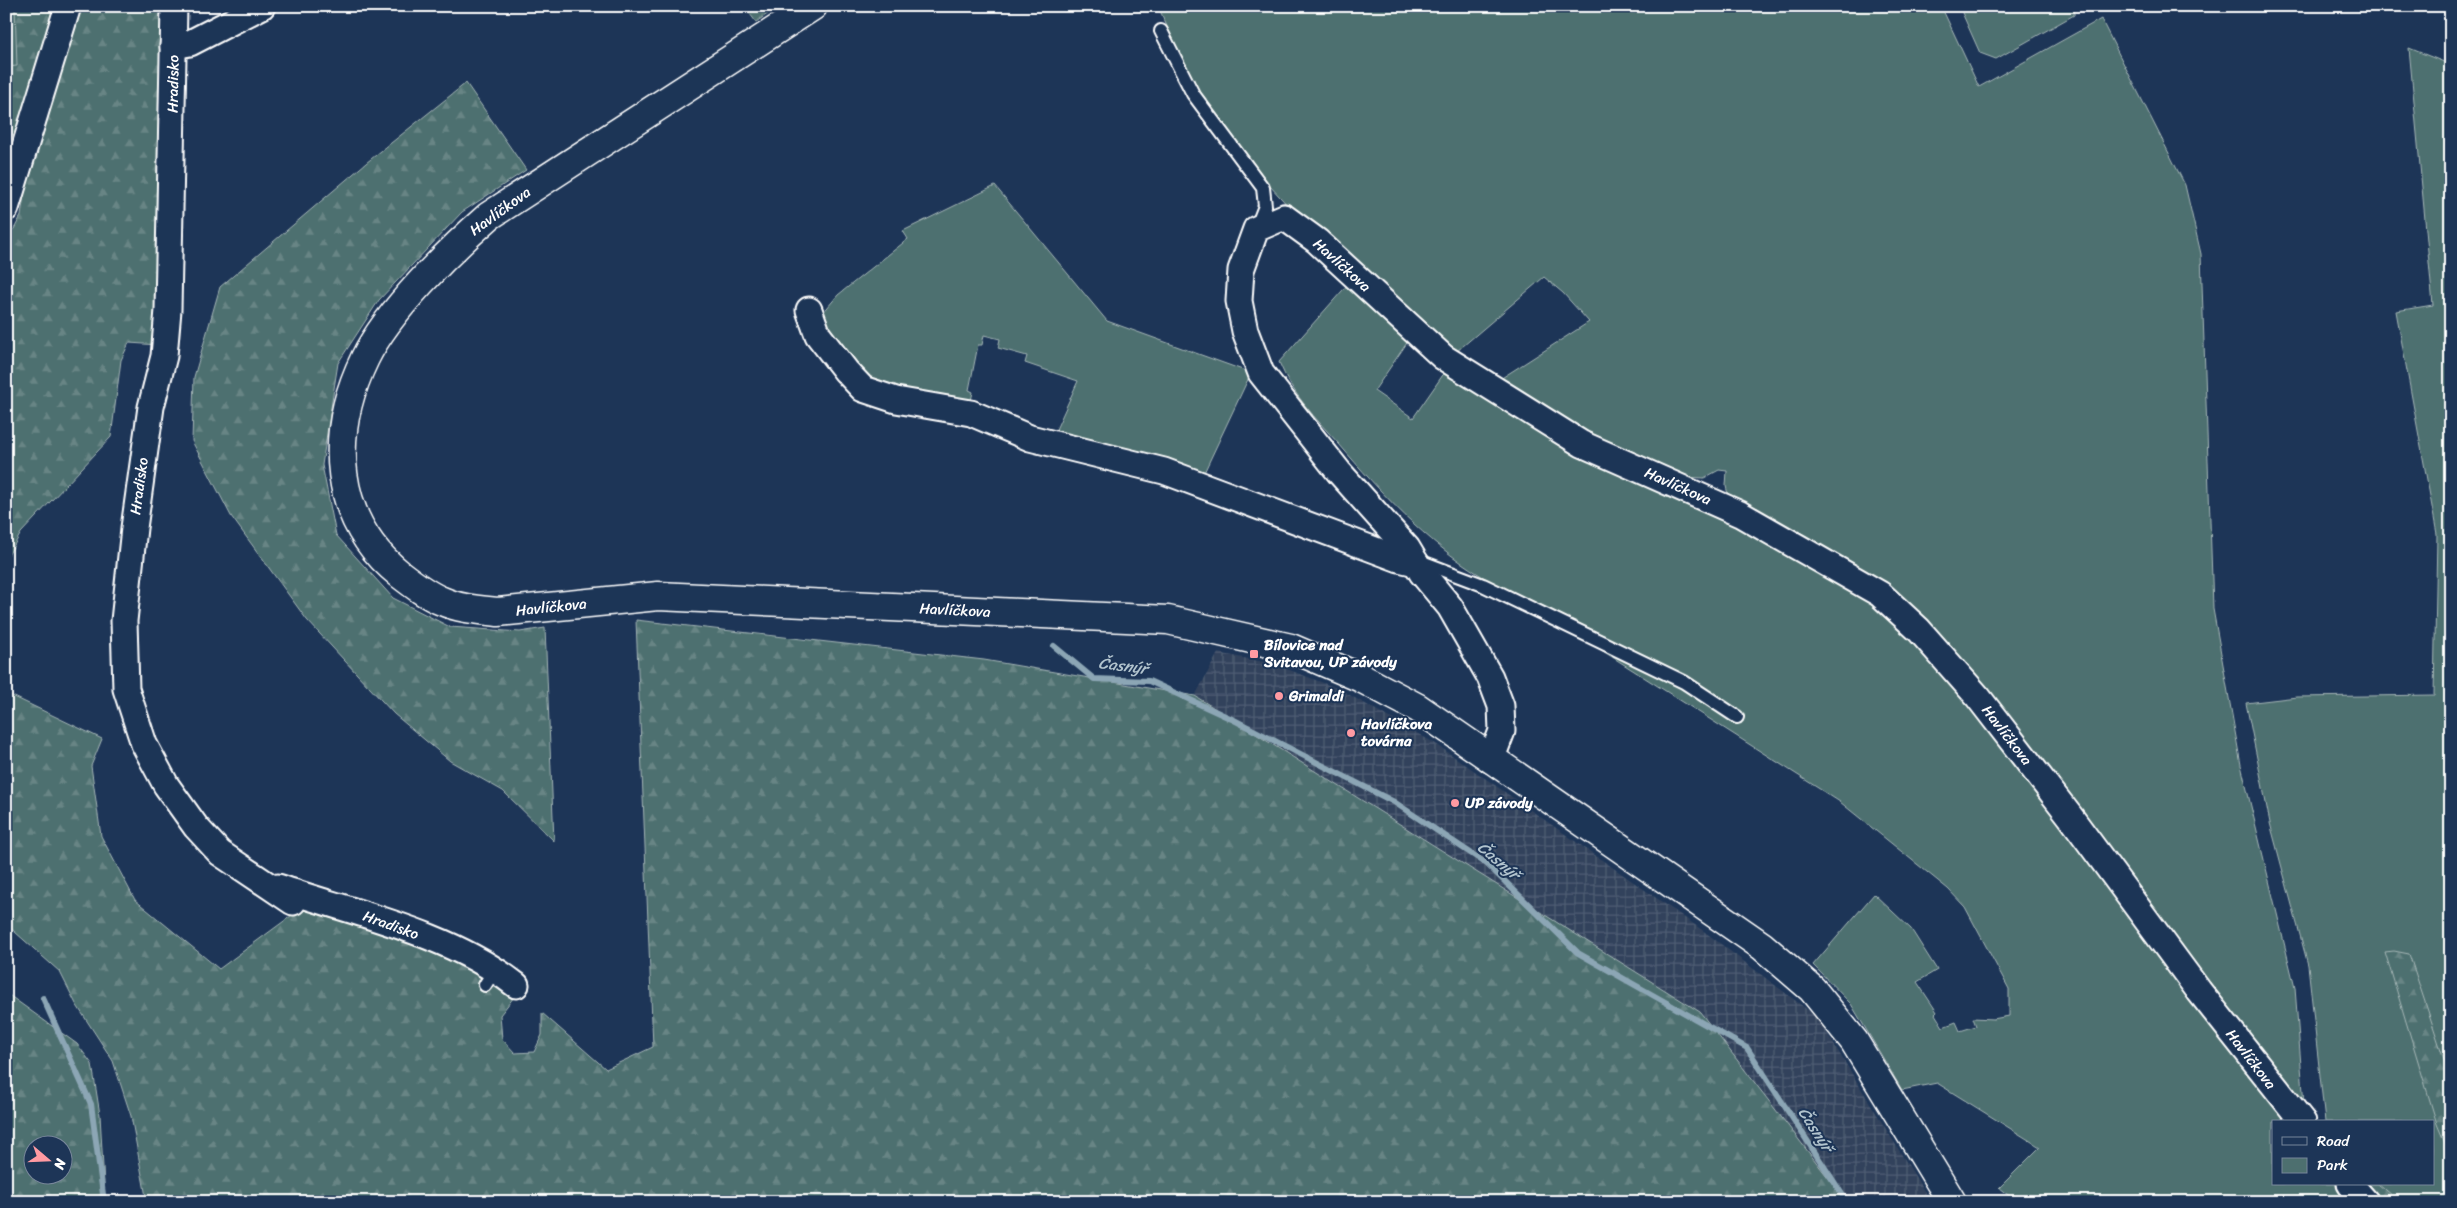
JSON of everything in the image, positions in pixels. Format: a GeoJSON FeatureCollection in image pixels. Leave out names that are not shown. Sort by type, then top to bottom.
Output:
{"type":"FeatureCollection","features":[{"type":"Feature","properties":{"kind":"main road","name":"Havlíčkova"},"geometry":{"type":"LineString","coordinates":[[813,6],[489,216],[441,261],[401,307],[365,357],[347,407],[343,433],[341,459],[347,500],[363,535],[375,552],[417,588],[443,602],[466,608],[493,611],[658,596],[1168,620],[1290,648],[1361,678],[1418,708],[1762,946],[1812,989],[1854,1041],[1952,1202]]}},
{"type":"Feature","properties":{"kind":"street"},"geometry":{"type":"LineString","coordinates":[[6,208],[68,6]]}},
{"type":"Feature","properties":{"kind":"street","name":"Hradisko"},"geometry":{"type":"LineString","coordinates":[[174,6],[168,310],[164,356],[151,407],[134,528],[124,621],[126,689],[144,744],[166,785],[196,827],[220,853],[293,902]]}},
{"type":"Feature","properties":{"kind":"street","name":"Hradisko"},"geometry":{"type":"LineString","coordinates":[[173,46],[190,43],[262,6]]}},
{"type":"Feature","properties":{"kind":"street","name":"Havlíčkova"},"geometry":{"type":"LineString","coordinates":[[1256,229],[1284,217],[1317,241],[1442,357],[1582,444],[1740,514],[1880,594],[1919,630],[1978,697],[2070,816],[2199,991],[2301,1120]]}},
{"type":"Feature","properties":{"kind":"street"},"geometry":{"type":"LineString","coordinates":[[1256,229],[1241,270],[1239,301],[1245,331],[1261,373],[1338,472],[1407,548],[1416,563],[1450,607],[1497,691],[1503,721],[1499,740],[1491,760]]}},
{"type":"Feature","properties":{"kind":"street"},"geometry":{"type":"LineString","coordinates":[[809,310],[818,335],[846,371],[863,389],[896,400],[971,413],[1030,438],[1164,471],[1399,559],[1416,563]]}},
{"type":"Feature","properties":{"kind":"street","name":"Hradisko"},"geometry":{"type":"LineString","coordinates":[[260,880],[383,920],[490,977],[516,985]]}},
{"type":"Feature","properties":{"kind":"street"},"geometry":{"type":"LineString","coordinates":[[2352,1186],[2366,1202]]}},
{"type":"Feature","properties":{"kind":"lane"},"geometry":{"type":"LineString","coordinates":[[1161,31],[1193,94],[1263,188],[1265,206],[1256,229]]}},
{"type":"Feature","properties":{"kind":"lane"},"geometry":{"type":"LineString","coordinates":[[1416,563],[1422,562],[1483,584],[1684,682],[1737,717]]}},
{"type":"Feature","properties":{"kind":"shaded area"},"geometry":{"type":"Polygon","coordinates":[[[1218,653],[1274,664],[1339,689],[1436,744],[1705,932],[1817,1017],[1931,1202],[1847,1202],[1700,1012],[1195,696],[1218,653]]]}},
{"type":"Feature","properties":{"kind":"green space"},"geometry":{"type":"Polygon","coordinates":[[[6,6],[27,6],[20,137],[6,179],[6,6]]]}},
{"type":"Feature","properties":{"kind":"green space"},"geometry":{"type":"Polygon","coordinates":[[[15,6],[60,6],[20,137],[12,134],[6,67],[17,66],[15,6]]]}},
{"type":"Feature","properties":{"kind":"green space"},"geometry":{"type":"Polygon","coordinates":[[[75,6],[163,6],[159,345],[129,343],[121,360],[111,437],[21,533],[6,559],[6,235],[14,229],[21,216],[30,154],[75,6]]]}},
{"type":"Feature","properties":{"kind":"green space"},"geometry":{"type":"Polygon","coordinates":[[[744,6],[779,6],[756,22],[744,6]]]}},
{"type":"Feature","properties":{"kind":"green space"},"geometry":{"type":"Polygon","coordinates":[[[1158,6],[1941,6],[1979,87],[2101,19],[2185,185],[2201,254],[2213,609],[2241,765],[2295,988],[2304,1105],[1951,657],[1730,503],[1726,486],[1727,471],[1719,470],[1704,478],[1682,477],[1611,449],[1497,381],[1589,322],[1563,293],[1544,277],[1456,352],[1442,348],[1403,302],[1355,258],[1291,209],[1237,150],[1192,83],[1158,6]]]}},
{"type":"Feature","properties":{"kind":"green space"},"geometry":{"type":"Polygon","coordinates":[[[1959,6],[2075,6],[2074,15],[1996,59],[1980,53],[1959,6]]]}},
{"type":"Feature","properties":{"kind":"green space"},"geometry":{"type":"Polygon","coordinates":[[[2451,42],[2451,1202],[2383,1202],[2364,1186],[2434,1186],[2434,1120],[2325,1120],[2308,965],[2270,823],[2246,703],[2297,697],[2434,695],[2437,534],[2396,311],[2433,305],[2409,48],[2449,64],[2451,42]]]}},
{"type":"Feature","properties":{"kind":"green space"},"geometry":{"type":"Polygon","coordinates":[[[466,83],[526,170],[462,212],[379,300],[338,363],[322,465],[336,535],[393,598],[450,627],[520,632],[545,628],[554,841],[503,791],[450,761],[394,714],[307,620],[231,516],[192,441],[194,377],[220,287],[366,163],[466,83]]]}},
{"type":"Feature","properties":{"kind":"green space"},"geometry":{"type":"Polygon","coordinates":[[[995,186],[1107,321],[1251,373],[1201,479],[1053,436],[1078,381],[1025,363],[1027,356],[998,348],[1000,339],[984,335],[982,345],[978,345],[969,390],[973,392],[970,405],[878,389],[816,321],[838,295],[908,239],[903,231],[995,186]]]}},
{"type":"Feature","properties":{"kind":"green space"},"geometry":{"type":"Polygon","coordinates":[[[1350,282],[1411,337],[1374,391],[1413,418],[1447,369],[1828,569],[1919,637],[2292,1120],[2272,1120],[2272,1186],[2342,1186],[2354,1202],[2017,1202],[1999,1188],[2040,1147],[1937,1083],[1902,1090],[1851,1004],[1813,965],[1874,894],[1911,929],[1937,970],[1917,982],[1937,1012],[1935,1014],[1943,1027],[1956,1022],[1960,1031],[1976,1026],[1973,1018],[1993,1019],[2009,1016],[2009,989],[1965,907],[1948,889],[1840,802],[1598,648],[1605,640],[1511,593],[1480,575],[1422,532],[1371,480],[1305,406],[1284,374],[1279,362],[1350,282]]]}},
{"type":"Feature","properties":{"kind":"green space"},"geometry":{"type":"Polygon","coordinates":[[[636,620],[984,660],[1195,696],[1700,1012],[1847,1202],[147,1202],[131,1116],[113,1061],[76,1004],[60,972],[6,924],[6,693],[102,739],[91,766],[101,836],[135,900],[219,969],[310,902],[410,937],[521,996],[514,997],[500,1015],[502,1039],[515,1053],[534,1052],[542,1035],[542,1013],[606,1069],[653,1047],[636,620]]]}},
{"type":"Feature","properties":{"kind":"green space"},"geometry":{"type":"Polygon","coordinates":[[[2394,951],[2409,954],[2451,1080],[2451,1157],[2437,1124],[2385,952],[2394,951]]]}},
{"type":"Feature","properties":{"kind":"green space"},"geometry":{"type":"Polygon","coordinates":[[[6,993],[77,1044],[92,1064],[100,1115],[105,1202],[6,1202],[6,993]]]}},
{"type":"Feature","properties":{"kind":"green space"},"geometry":{"type":"Polygon","coordinates":[[[2364,1186],[2380,1186],[2399,1202],[2383,1202],[2364,1186]]]}},
{"type":"Feature","properties":{"kind":"waterway","name":"Časnýř"},"geometry":{"type":"LineString","coordinates":[[1054,646],[1094,679],[1149,681],[1234,720],[1394,802],[1487,864],[1578,953],[1747,1048],[1847,1202]]}},
{"type":"Feature","properties":{"kind":"waterway"},"geometry":{"type":"LineString","coordinates":[[43,998],[91,1104],[104,1202]]}},
{"type":"Feature","properties":{"kind":"place","name":"Bílovice nad Svitavou, UP závody"},"geometry":{"type":"Point","coordinates":[1254,654]}},
{"type":"Feature","properties":{"kind":"place","name":"Grimaldi"},"geometry":{"type":"Point","coordinates":[1279,696]}},
{"type":"Feature","properties":{"kind":"place","name":"Havlíčkova továrna"},"geometry":{"type":"Point","coordinates":[1351,733]}},
{"type":"Feature","properties":{"kind":"place","name":"UP závody"},"geometry":{"type":"Point","coordinates":[1455,803]}}]}
